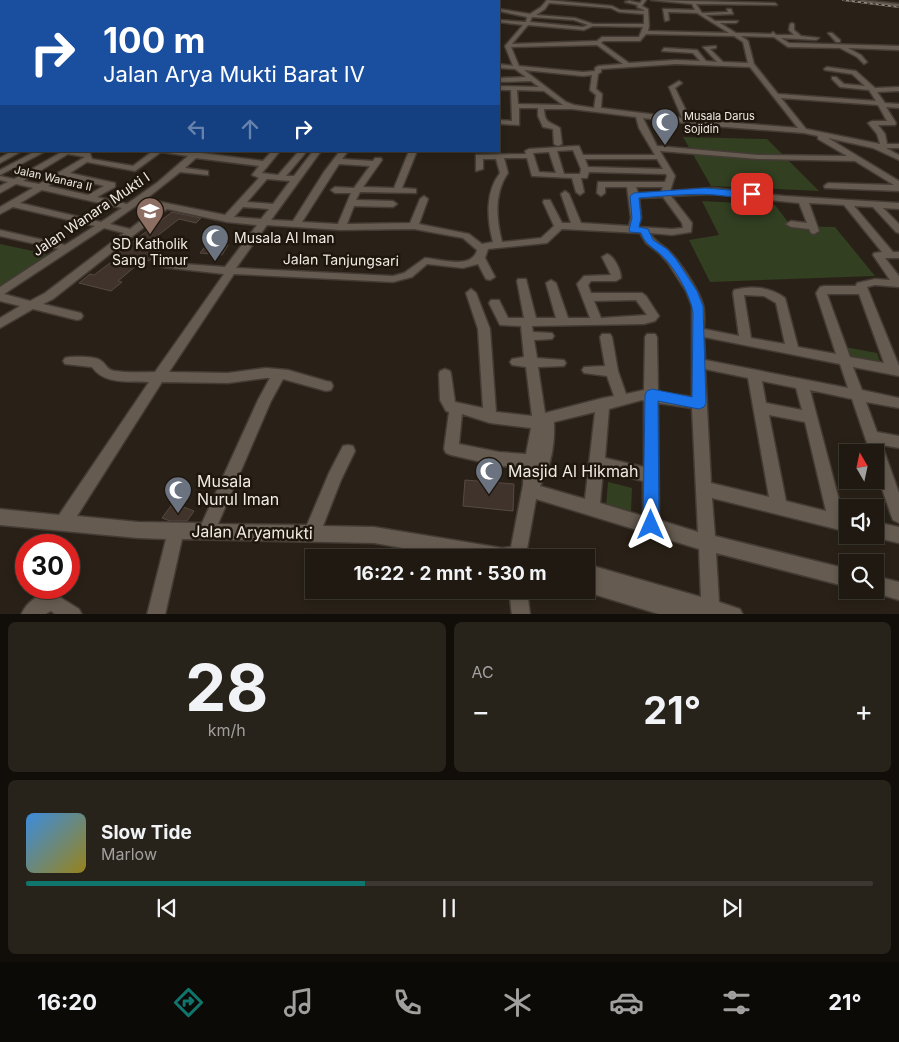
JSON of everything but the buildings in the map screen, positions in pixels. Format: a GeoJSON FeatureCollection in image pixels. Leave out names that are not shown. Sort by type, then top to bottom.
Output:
{"type":"FeatureCollection","features":[{"type":"Feature","properties":{"kind":"street"},"geometry":{"type":"LineString","coordinates":[[507,45],[545,42],[598,42],[602,39],[642,38],[646,29],[646,9],[639,6],[642,2],[627,2],[629,0]]}},
{"type":"Feature","properties":{"kind":"street"},"geometry":{"type":"LineString","coordinates":[[653,0],[775,4]]}},
{"type":"Feature","properties":{"kind":"street"},"geometry":{"type":"LineString","coordinates":[[862,0],[896,3]]}},
{"type":"Feature","properties":{"kind":"street"},"geometry":{"type":"LineString","coordinates":[[507,45],[531,16],[543,8],[548,1],[612,7],[618,11],[646,13]]}},
{"type":"Feature","properties":{"kind":"street"},"geometry":{"type":"LineString","coordinates":[[695,1],[700,13],[747,44],[752,64],[804,131]]}},
{"type":"Feature","properties":{"kind":"street"},"geometry":{"type":"LineString","coordinates":[[500,10],[531,16],[575,19],[592,25]]}},
{"type":"Feature","properties":{"kind":"street"},"geometry":{"type":"LineString","coordinates":[[667,20],[666,10],[731,13],[728,10]]}},
{"type":"Feature","properties":{"kind":"street"},"geometry":{"type":"LineString","coordinates":[[500,20],[584,29],[592,25],[620,22],[646,29],[699,34],[730,33],[822,39],[850,43],[855,47]]}},
{"type":"Feature","properties":{"kind":"street"},"geometry":{"type":"LineString","coordinates":[[716,22],[736,22]]}},
{"type":"Feature","properties":{"kind":"street"},"geometry":{"type":"LineString","coordinates":[[792,24],[790,30],[799,37]]}},
{"type":"Feature","properties":{"kind":"street"},"geometry":{"type":"LineString","coordinates":[[624,31],[624,34],[629,38]]}},
{"type":"Feature","properties":{"kind":"street"},"geometry":{"type":"LineString","coordinates":[[768,31],[786,45],[899,48]]}},
{"type":"Feature","properties":{"kind":"street"},"geometry":{"type":"LineString","coordinates":[[699,34],[708,41]]}},
{"type":"Feature","properties":{"kind":"street"},"geometry":{"type":"LineString","coordinates":[[830,34],[838,41]]}},
{"type":"Feature","properties":{"kind":"street"},"geometry":{"type":"LineString","coordinates":[[822,39],[831,46]]}},
{"type":"Feature","properties":{"kind":"street"},"geometry":{"type":"LineString","coordinates":[[598,42],[629,66]]}},
{"type":"Feature","properties":{"kind":"street"},"geometry":{"type":"LineString","coordinates":[[507,45],[516,67],[564,103],[577,110]]}},
{"type":"Feature","properties":{"kind":"street"},"geometry":{"type":"LineString","coordinates":[[714,47],[706,47],[720,63]]}},
{"type":"Feature","properties":{"kind":"street"},"geometry":{"type":"LineString","coordinates":[[842,47],[859,56],[864,62]]}},
{"type":"Feature","properties":{"kind":"street"},"geometry":{"type":"LineString","coordinates":[[664,50],[695,51],[704,62]]}},
{"type":"Feature","properties":{"kind":"street"},"geometry":{"type":"LineString","coordinates":[[597,110],[599,94],[593,90],[595,74],[598,72],[598,68],[669,62],[752,64]]}},
{"type":"Feature","properties":{"kind":"street"},"geometry":{"type":"LineString","coordinates":[[500,66],[567,74],[595,74]]}},
{"type":"Feature","properties":{"kind":"street"},"geometry":{"type":"LineString","coordinates":[[609,67],[612,74]]}},
{"type":"Feature","properties":{"kind":"street"},"geometry":{"type":"LineString","coordinates":[[826,72],[854,72],[872,89],[892,123],[872,122],[881,134],[884,146]]}},
{"type":"Feature","properties":{"kind":"street"},"geometry":{"type":"LineString","coordinates":[[834,78],[842,86],[872,89],[899,88]]}},
{"type":"Feature","properties":{"kind":"street"},"geometry":{"type":"LineString","coordinates":[[500,80],[533,79]]}},
{"type":"Feature","properties":{"kind":"street"},"geometry":{"type":"LineString","coordinates":[[899,82],[892,82],[899,88]]}},
{"type":"Feature","properties":{"kind":"street"},"geometry":{"type":"LineString","coordinates":[[679,83],[672,87],[687,121]]}},
{"type":"Feature","properties":{"kind":"street"},"geometry":{"type":"LineString","coordinates":[[500,88],[546,89]]}},
{"type":"Feature","properties":{"kind":"street"},"geometry":{"type":"LineString","coordinates":[[500,122],[516,123],[514,88]]}},
{"type":"Feature","properties":{"kind":"street"},"geometry":{"type":"LineString","coordinates":[[855,91],[865,102]]}},
{"type":"Feature","properties":{"kind":"street"},"geometry":{"type":"LineString","coordinates":[[778,96],[899,106]]}},
{"type":"Feature","properties":{"kind":"street"},"geometry":{"type":"LineString","coordinates":[[514,106],[597,110],[741,127],[804,131],[875,146],[899,146]]}},
{"type":"Feature","properties":{"kind":"street"},"geometry":{"type":"LineString","coordinates":[[541,107],[541,117],[546,125],[556,128],[555,147],[561,176]]}},
{"type":"Feature","properties":{"kind":"street"},"geometry":{"type":"LineString","coordinates":[[638,114],[643,128],[661,158],[671,180],[666,190]]}},
{"type":"Feature","properties":{"kind":"street"},"geometry":{"type":"LineString","coordinates":[[813,132],[899,187]]}},
{"type":"Feature","properties":{"kind":"street"},"geometry":{"type":"LineString","coordinates":[[875,146],[899,158]]}},
{"type":"Feature","properties":{"kind":"street"},"geometry":{"type":"LineString","coordinates":[[579,153],[585,169],[584,176],[576,177],[536,175],[532,170],[529,156],[529,150],[555,147],[571,148],[579,153],[661,158]]}},
{"type":"Feature","properties":{"kind":"street"},"geometry":{"type":"LineString","coordinates":[[655,148],[758,157],[856,159]]}},
{"type":"Feature","properties":{"kind":"street"},"geometry":{"type":"LineString","coordinates":[[0,161],[16,152]]}},
{"type":"Feature","properties":{"kind":"street"},"geometry":{"type":"LineString","coordinates":[[0,173],[40,152]]}},
{"type":"Feature","properties":{"kind":"street"},"geometry":{"type":"LineString","coordinates":[[0,190],[64,152],[134,169],[157,152]]}},
{"type":"Feature","properties":{"kind":"street"},"geometry":{"type":"LineString","coordinates":[[180,152],[264,164]]}},
{"type":"Feature","properties":{"kind":"street"},"geometry":{"type":"LineString","coordinates":[[231,160],[240,152]]}},
{"type":"Feature","properties":{"kind":"street"},"geometry":{"type":"LineString","coordinates":[[275,152],[256,175],[295,179]]}},
{"type":"Feature","properties":{"kind":"street"},"geometry":{"type":"LineString","coordinates":[[280,178],[302,152]]}},
{"type":"Feature","properties":{"kind":"street"},"geometry":{"type":"LineString","coordinates":[[63,523],[160,378],[192,324],[316,152]]}},
{"type":"Feature","properties":{"kind":"street"},"geometry":{"type":"LineString","coordinates":[[295,225],[343,152]]}},
{"type":"Feature","properties":{"kind":"street"},"geometry":{"type":"LineString","coordinates":[[397,190],[413,152]]}},
{"type":"Feature","properties":{"kind":"street","name":"Jalan Wanara Mukti I"},"geometry":{"type":"LineString","coordinates":[[0,292],[129,207],[197,153]]}},
{"type":"Feature","properties":{"kind":"street"},"geometry":{"type":"LineString","coordinates":[[479,169],[479,156],[529,156]]}},
{"type":"Feature","properties":{"kind":"street"},"geometry":{"type":"LineString","coordinates":[[498,243],[492,220],[498,180],[504,173],[499,156]]}},
{"type":"Feature","properties":{"kind":"street"},"geometry":{"type":"LineString","coordinates":[[0,211],[88,158]]}},
{"type":"Feature","properties":{"kind":"street"},"geometry":{"type":"LineString","coordinates":[[336,162],[376,162],[358,190],[341,227]]}},
{"type":"Feature","properties":{"kind":"street"},"geometry":{"type":"LineString","coordinates":[[178,169],[205,173]]}},
{"type":"Feature","properties":{"kind":"street"},"geometry":{"type":"LineString","coordinates":[[585,169],[668,172]]}},
{"type":"Feature","properties":{"kind":"street"},"geometry":{"type":"LineString","coordinates":[[64,174],[112,184],[89,198]]}},
{"type":"Feature","properties":{"kind":"street"},"geometry":{"type":"LineString","coordinates":[[228,219],[266,176]]}},
{"type":"Feature","properties":{"kind":"street"},"geometry":{"type":"LineString","coordinates":[[576,177],[580,192]]}},
{"type":"Feature","properties":{"kind":"street","name":"Jalan Wanara II"},"geometry":{"type":"LineString","coordinates":[[0,178],[129,207]]}},
{"type":"Feature","properties":{"kind":"street"},"geometry":{"type":"LineString","coordinates":[[601,192],[601,184],[631,184],[666,190],[713,190],[739,195],[756,194],[803,200],[899,206]]}},
{"type":"Feature","properties":{"kind":"street"},"geometry":{"type":"LineString","coordinates":[[631,184],[639,230],[649,241],[663,251],[676,267],[698,306],[699,403],[708,543],[706,612]]}},
{"type":"Feature","properties":{"kind":"street"},"geometry":{"type":"LineString","coordinates":[[828,186],[899,187]]}},
{"type":"Feature","properties":{"kind":"street"},"geometry":{"type":"LineString","coordinates":[[335,190],[413,191]]}},
{"type":"Feature","properties":{"kind":"street"},"geometry":{"type":"LineString","coordinates":[[634,196],[666,190]]}},
{"type":"Feature","properties":{"kind":"street"},"geometry":{"type":"LineString","coordinates":[[547,202],[559,226],[678,232],[688,230],[687,223],[666,190]]}},
{"type":"Feature","properties":{"kind":"street"},"geometry":{"type":"LineString","coordinates":[[565,194],[577,226]]}},
{"type":"Feature","properties":{"kind":"street"},"geometry":{"type":"LineString","coordinates":[[414,226],[424,199]]}},
{"type":"Feature","properties":{"kind":"street"},"geometry":{"type":"LineString","coordinates":[[138,200],[228,219],[341,227],[414,226],[466,236],[481,254],[490,277]]}},
{"type":"Feature","properties":{"kind":"street"},"geometry":{"type":"LineString","coordinates":[[791,224],[814,229],[803,200]]}},
{"type":"Feature","properties":{"kind":"street"},"geometry":{"type":"LineString","coordinates":[[352,203],[393,204]]}},
{"type":"Feature","properties":{"kind":"street"},"geometry":{"type":"LineString","coordinates":[[847,203],[894,255]]}},
{"type":"Feature","properties":{"kind":"street"},"geometry":{"type":"LineString","coordinates":[[13,204],[132,232]]}},
{"type":"Feature","properties":{"kind":"street"},"geometry":{"type":"LineString","coordinates":[[242,204],[276,207]]}},
{"type":"Feature","properties":{"kind":"street"},"geometry":{"type":"LineString","coordinates":[[875,204],[899,230]]}},
{"type":"Feature","properties":{"kind":"street"},"geometry":{"type":"LineString","coordinates":[[0,324],[15,313],[49,296],[166,206]]}},
{"type":"Feature","properties":{"kind":"street","name":"Jalan Tanjungsari"},"geometry":{"type":"LineString","coordinates":[[162,264],[230,271],[393,279],[408,275],[425,261],[463,265],[475,262],[485,246],[498,243],[544,241],[559,226]]}},
{"type":"Feature","properties":{"kind":"street"},"geometry":{"type":"LineString","coordinates":[[0,234],[65,248]]}},
{"type":"Feature","properties":{"kind":"street"},"geometry":{"type":"LineString","coordinates":[[894,255],[878,256],[899,284]]}},
{"type":"Feature","properties":{"kind":"street"},"geometry":{"type":"LineString","coordinates":[[597,322],[582,284],[584,280],[594,278],[616,278],[608,257]]}},
{"type":"Feature","properties":{"kind":"street"},"geometry":{"type":"LineString","coordinates":[[522,281],[528,322],[527,336],[530,363],[543,420],[548,428],[540,472],[530,488]]}},
{"type":"Feature","properties":{"kind":"street"},"geometry":{"type":"LineString","coordinates":[[551,283],[563,321]]}},
{"type":"Feature","properties":{"kind":"street"},"geometry":{"type":"LineString","coordinates":[[896,371],[863,290],[862,283],[899,284]]}},
{"type":"Feature","properties":{"kind":"street"},"geometry":{"type":"LineString","coordinates":[[863,290],[824,290],[822,295],[847,361],[871,437],[893,482],[899,515]]}},
{"type":"Feature","properties":{"kind":"street"},"geometry":{"type":"LineString","coordinates":[[746,342],[738,293],[740,291],[769,294],[776,296],[781,301],[793,351]]}},
{"type":"Feature","properties":{"kind":"street"},"geometry":{"type":"LineString","coordinates":[[471,293],[484,329],[490,417]]}},
{"type":"Feature","properties":{"kind":"street"},"geometry":{"type":"LineString","coordinates":[[495,303],[504,322],[597,322],[644,320],[653,316],[638,296],[588,297]]}},
{"type":"Feature","properties":{"kind":"street"},"geometry":{"type":"LineString","coordinates":[[0,297],[77,316]]}},
{"type":"Feature","properties":{"kind":"street"},"geometry":{"type":"LineString","coordinates":[[698,332],[896,371]]}},
{"type":"Feature","properties":{"kind":"street"},"geometry":{"type":"LineString","coordinates":[[527,336],[548,336]]}},
{"type":"Feature","properties":{"kind":"street"},"geometry":{"type":"LineString","coordinates":[[606,337],[612,371],[621,398]]}},
{"type":"Feature","properties":{"kind":"street"},"geometry":{"type":"LineString","coordinates":[[651,337],[651,525]]}},
{"type":"Feature","properties":{"kind":"street"},"geometry":{"type":"LineString","coordinates":[[69,361],[96,363],[105,374],[115,376],[228,378],[266,373],[279,374],[326,386]]}},
{"type":"Feature","properties":{"kind":"street"},"geometry":{"type":"LineString","coordinates":[[516,362],[560,363]]}},
{"type":"Feature","properties":{"kind":"street"},"geometry":{"type":"LineString","coordinates":[[698,363],[899,403]]}},
{"type":"Feature","properties":{"kind":"street"},"geometry":{"type":"LineString","coordinates":[[588,370],[612,371]]}},
{"type":"Feature","properties":{"kind":"street"},"geometry":{"type":"LineString","coordinates":[[207,531],[279,374]]}},
{"type":"Feature","properties":{"kind":"street"},"geometry":{"type":"LineString","coordinates":[[445,374],[447,400],[451,406],[468,409],[490,417],[527,422],[543,420],[621,398],[652,395],[699,403]]}},
{"type":"Feature","properties":{"kind":"street"},"geometry":{"type":"LineString","coordinates":[[754,374],[778,507]]}},
{"type":"Feature","properties":{"kind":"street"},"geometry":{"type":"LineString","coordinates":[[802,384],[810,418],[839,513]]}},
{"type":"Feature","properties":{"kind":"street"},"geometry":{"type":"LineString","coordinates":[[592,509],[603,403]]}},
{"type":"Feature","properties":{"kind":"street"},"geometry":{"type":"LineString","coordinates":[[456,408],[451,449],[500,459],[533,461]]}},
{"type":"Feature","properties":{"kind":"street"},"geometry":{"type":"LineString","coordinates":[[761,408],[810,418]]}},
{"type":"Feature","properties":{"kind":"street"},"geometry":{"type":"LineString","coordinates":[[516,549],[543,420]]}},
{"type":"Feature","properties":{"kind":"street"},"geometry":{"type":"LineString","coordinates":[[871,437],[899,442]]}},
{"type":"Feature","properties":{"kind":"street"},"geometry":{"type":"LineString","coordinates":[[312,533],[334,478],[348,451]]}},
{"type":"Feature","properties":{"kind":"street"},"geometry":{"type":"LineString","coordinates":[[598,463],[651,476]]}},
{"type":"Feature","properties":{"kind":"street"},"geometry":{"type":"LineString","coordinates":[[530,488],[592,509],[708,543],[839,576]]}},
{"type":"Feature","properties":{"kind":"street"},"geometry":{"type":"LineString","coordinates":[[705,489],[839,522]]}},
{"type":"Feature","properties":{"kind":"street","name":"Jalan Aryamukti"},"geometry":{"type":"LineString","coordinates":[[0,517],[138,530],[374,535],[463,549]]}},
{"type":"Feature","properties":{"kind":"street"},"geometry":{"type":"LineString","coordinates":[[156,614],[176,531]]}},
{"type":"Feature","properties":{"kind":"street"},"geometry":{"type":"LineString","coordinates":[[884,532],[899,535]]}},
{"type":"Feature","properties":{"kind":"street"},"geometry":{"type":"LineString","coordinates":[[595,576],[706,612]]}},
{"type":"Feature","properties":{"kind":"street"},"geometry":{"type":"LineString","coordinates":[[595,586],[706,612],[734,614]]}},
{"type":"Feature","properties":{"kind":"street"},"geometry":{"type":"LineString","coordinates":[[884,587],[899,591]]}},
{"type":"Feature","properties":{"kind":"street"},"geometry":{"type":"LineString","coordinates":[[519,599],[521,614]]}},
{"type":"Feature","properties":{"kind":"street"},"geometry":{"type":"LineString","coordinates":[[30,614],[43,603],[53,602],[73,614]]}},
{"type":"Feature","properties":{"kind":"green space"},"geometry":{"type":"Polygon","coordinates":[[[683,137],[767,139],[819,191],[711,186],[683,137]]]}},
{"type":"Feature","properties":{"kind":"green space"},"geometry":{"type":"Polygon","coordinates":[[[702,201],[775,205],[791,226],[835,227],[875,276],[710,282],[689,240],[719,235],[702,201]]]}},
{"type":"Feature","properties":{"kind":"green space"},"geometry":{"type":"Polygon","coordinates":[[[0,244],[47,254],[0,288],[0,244]]]}},
{"type":"Feature","properties":{"kind":"green space"},"geometry":{"type":"Polygon","coordinates":[[[845,347],[877,353],[882,366],[849,360],[845,347]]]}},
{"type":"Feature","properties":{"kind":"green space"},"geometry":{"type":"Polygon","coordinates":[[[608,482],[632,488],[631,513],[606,507],[608,482]]]}},
{"type":"Feature","properties":{"kind":"railway"},"geometry":{"type":"LineString","coordinates":[[843,0],[899,7]]}},
{"type":"Feature","properties":{"kind":"place","name":"Musala Darus Sojidin"},"geometry":{"type":"Point","coordinates":[665,146]}},
{"type":"Feature","properties":{"kind":"place","name":"SD Katholik Sang Timur"},"geometry":{"type":"Point","coordinates":[150,235]}},
{"type":"Feature","properties":{"kind":"place","name":"Musala Al Iman"},"geometry":{"type":"Point","coordinates":[215,262]}},
{"type":"Feature","properties":{"kind":"place","name":"Masjid Al Hikmah"},"geometry":{"type":"Point","coordinates":[489,495]}},
{"type":"Feature","properties":{"kind":"place","name":"Musala Nurul Iman"},"geometry":{"type":"Point","coordinates":[178,514]}},
{"type":"Feature","properties":{"kind":"route"},"geometry":{"type":"LineString","coordinates":[[651,525],[652,395],[699,403],[698,306],[672,261],[663,251],[655,247],[647,239],[644,231],[633,230],[636,218],[634,196],[676,194],[705,190],[739,195],[752,194]]}}]}
